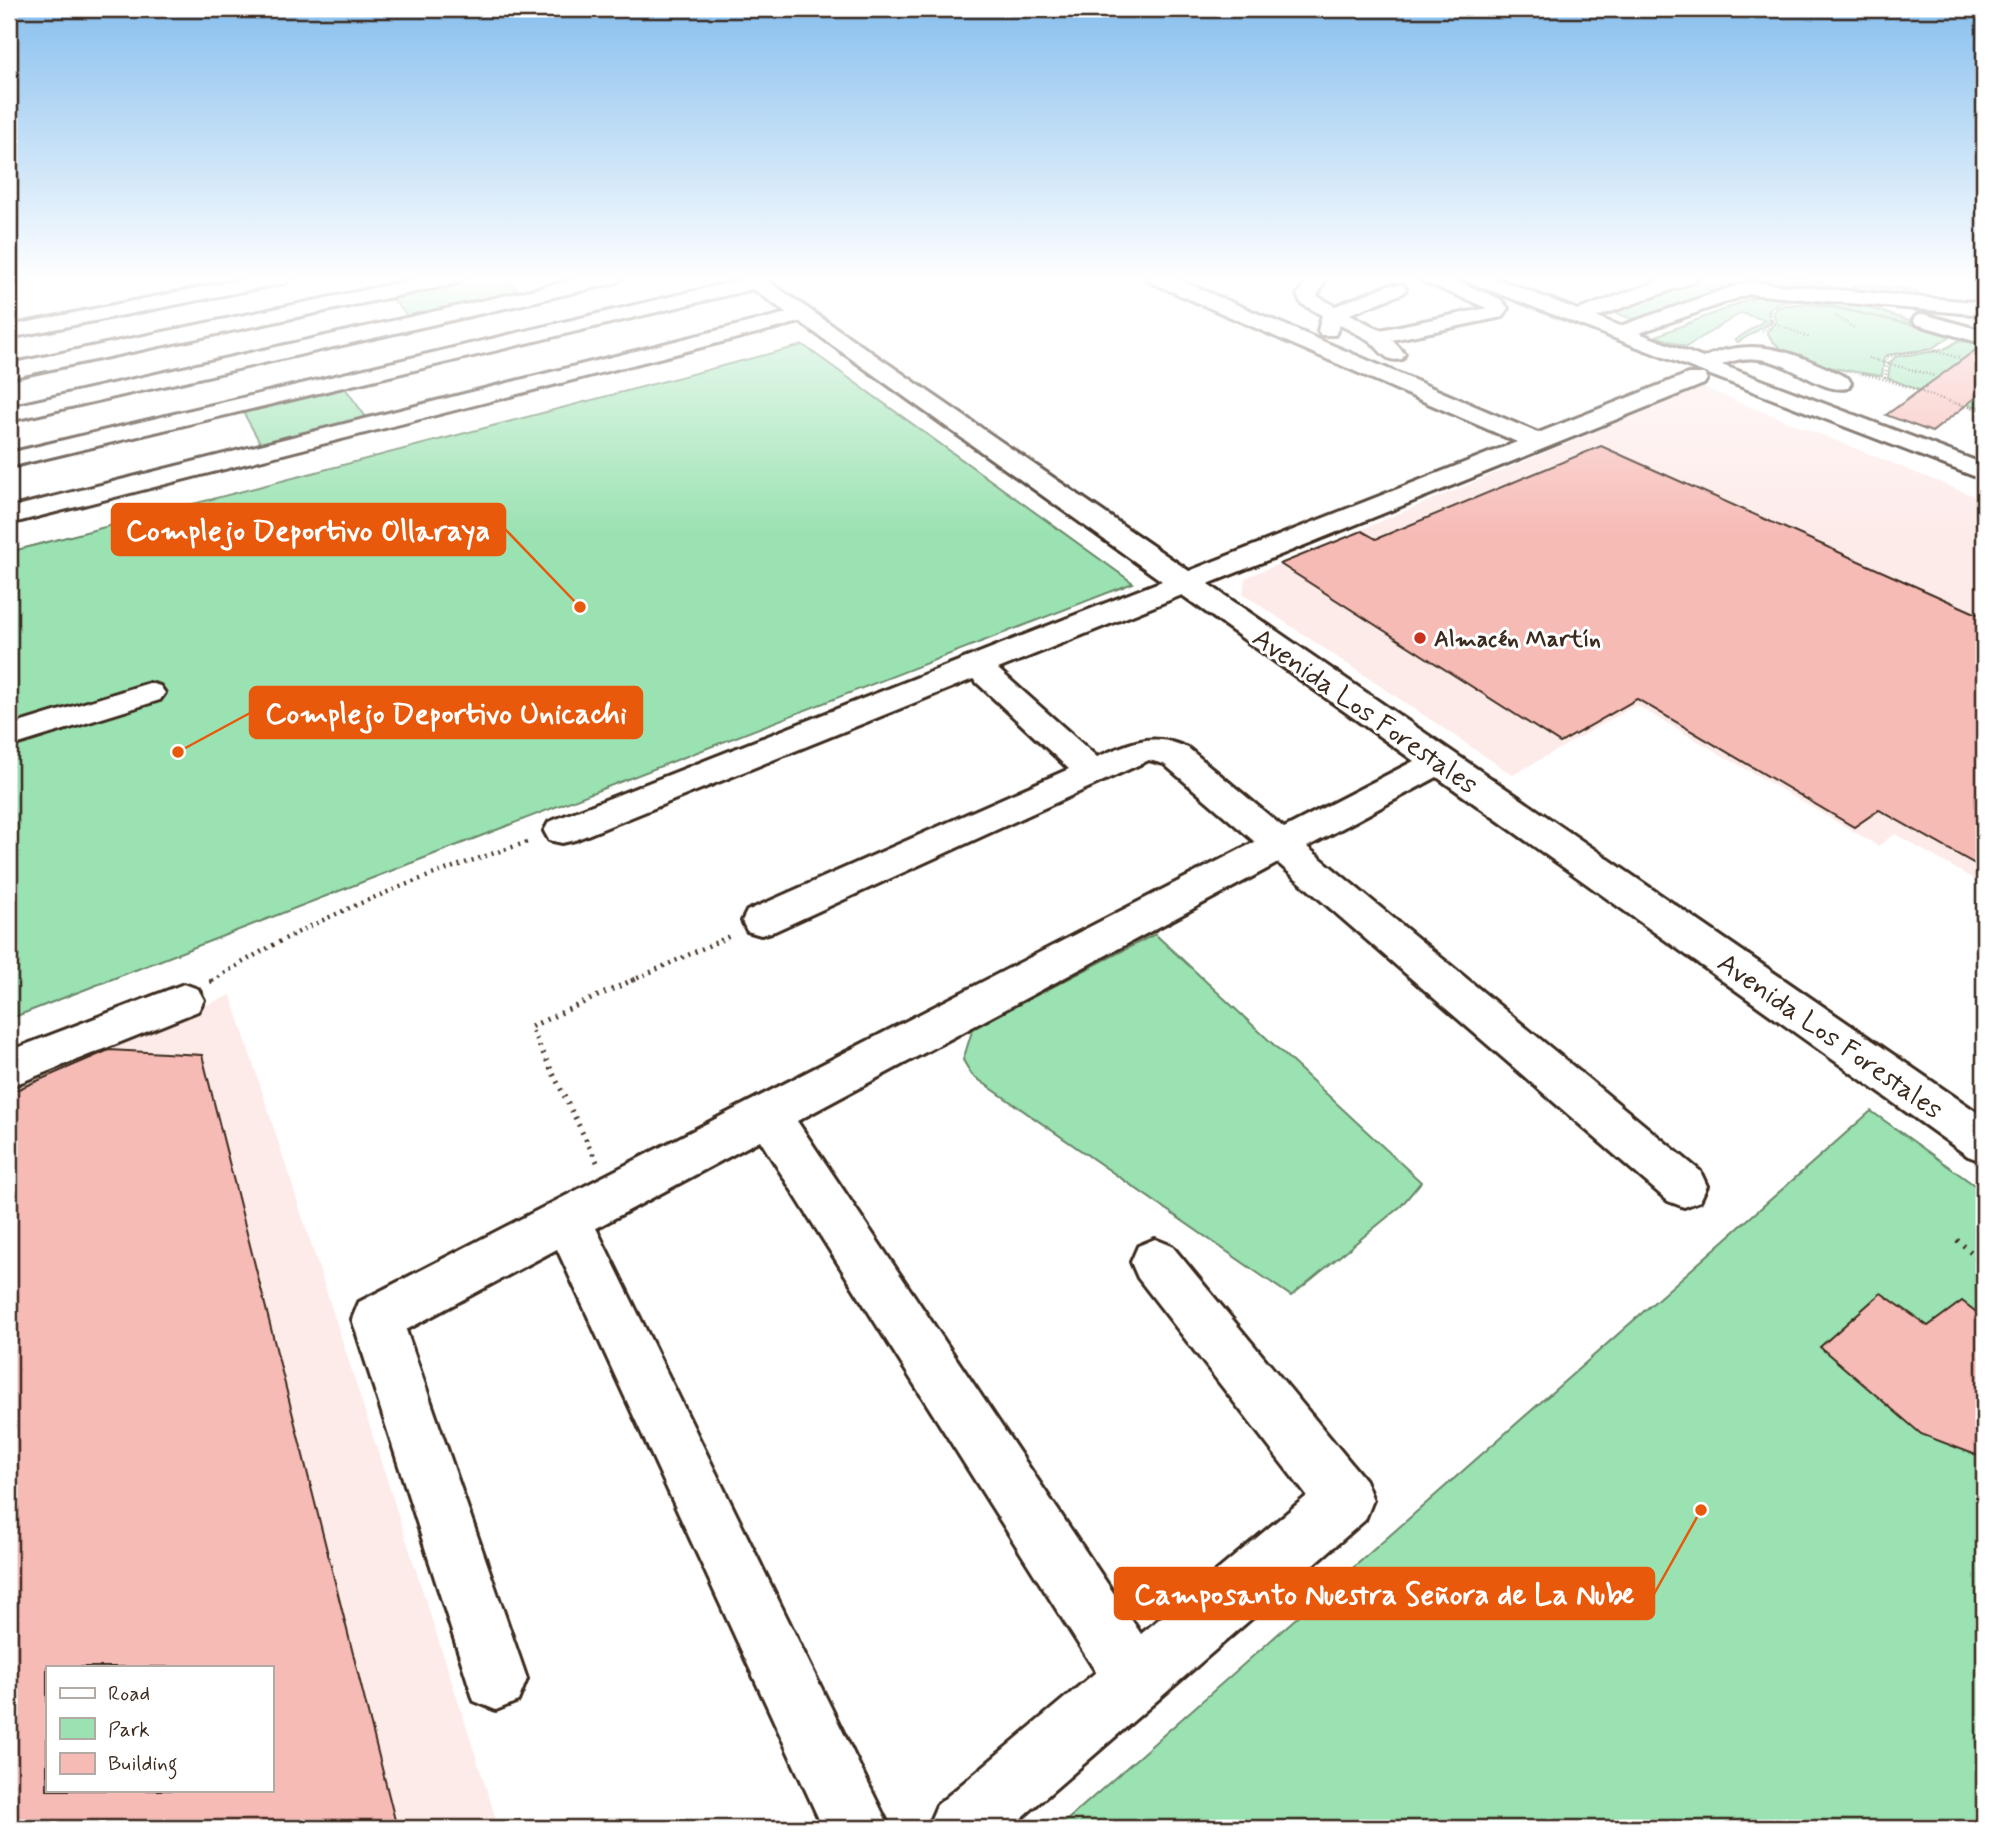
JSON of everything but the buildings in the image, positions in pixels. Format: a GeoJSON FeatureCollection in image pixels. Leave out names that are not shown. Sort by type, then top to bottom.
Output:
{"type":"FeatureCollection","features":[{"type":"Feature","properties":{"kind":"street"},"geometry":{"type":"LineString","coordinates":[[9,371],[49,363]]}},
{"type":"Feature","properties":{"kind":"street"},"geometry":{"type":"LineString","coordinates":[[9,414],[236,363]]}},
{"type":"Feature","properties":{"kind":"street"},"geometry":{"type":"LineString","coordinates":[[9,460],[418,363]]}},
{"type":"Feature","properties":{"kind":"street"},"geometry":{"type":"LineString","coordinates":[[442,363],[473,398]]}},
{"type":"Feature","properties":{"kind":"street"},"geometry":{"type":"LineString","coordinates":[[12,508],[613,363]]}},
{"type":"Feature","properties":{"kind":"street","name":"Avenida Los Forestales"},"geometry":{"type":"LineString","coordinates":[[871,363],[1984,1142]]}},
{"type":"Feature","properties":{"kind":"street"},"geometry":{"type":"LineString","coordinates":[[1355,363],[1538,442]]}},
{"type":"Feature","properties":{"kind":"street"},"geometry":{"type":"LineString","coordinates":[[1401,363],[1430,395]]}},
{"type":"Feature","properties":{"kind":"street"},"geometry":{"type":"LineString","coordinates":[[1681,363],[1700,372],[1984,472]]}},
{"type":"Feature","properties":{"kind":"street"},"geometry":{"type":"LineString","coordinates":[[562,831],[1538,442],[1717,363]]}},
{"type":"Feature","properties":{"kind":"street"},"geometry":{"type":"LineString","coordinates":[[1776,363],[1842,381]]}},
{"type":"Feature","properties":{"kind":"street"},"geometry":{"type":"LineString","coordinates":[[976,665],[1093,772]]}},
{"type":"Feature","properties":{"kind":"street"},"geometry":{"type":"LineString","coordinates":[[9,737],[149,693]]}},
{"type":"Feature","properties":{"kind":"street"},"geometry":{"type":"LineString","coordinates":[[761,921],[1144,750],[1161,749],[1176,756],[1684,1186]]}},
{"type":"Feature","properties":{"kind":"street"},"geometry":{"type":"LineString","coordinates":[[496,1679],[377,1319],[1439,762]]}},
{"type":"Feature","properties":{"kind":"street"},"geometry":{"type":"LineString","coordinates":[[9,1069],[184,1000]]}},
{"type":"Feature","properties":{"kind":"street"},"geometry":{"type":"LineString","coordinates":[[768,1114],[1135,1678]]}},
{"type":"Feature","properties":{"kind":"street"},"geometry":{"type":"LineString","coordinates":[[590,1207],[857,1828]]}},
{"type":"Feature","properties":{"kind":"street"},"geometry":{"type":"LineString","coordinates":[[960,1828],[1345,1500],[1155,1262]]}},
{"type":"Feature","properties":{"kind":"path"},"geometry":{"type":"LineString","coordinates":[[1882,363],[1935,376]]}},
{"type":"Feature","properties":{"kind":"path"},"geometry":{"type":"LineString","coordinates":[[1885,378],[1886,364]]}},
{"type":"Feature","properties":{"kind":"path"},"geometry":{"type":"LineString","coordinates":[[1842,381],[1885,378],[1944,402],[1984,410]]}},
{"type":"Feature","properties":{"kind":"path"},"geometry":{"type":"LineString","coordinates":[[184,1000],[258,949],[300,927],[384,890],[562,831]]}},
{"type":"Feature","properties":{"kind":"path"},"geometry":{"type":"LineString","coordinates":[[590,1207],[530,1027],[761,921]]}},
{"type":"Feature","properties":{"kind":"path"},"geometry":{"type":"LineString","coordinates":[[1957,1240],[1984,1263]]}},
{"type":"Feature","properties":{"kind":"shaded area","name":"Almacén Martín"},"geometry":{"type":"Polygon","coordinates":[[[1702,387],[1984,500],[1984,885],[1895,834],[1878,846],[1636,705],[1513,775],[1243,594],[1245,578],[1702,387]]]}},
{"type":"Feature","properties":{"kind":"shaded area"},"geometry":{"type":"Polygon","coordinates":[[[231,995],[499,1828],[9,1828],[9,1087],[231,995]]]}},
{"type":"Feature","properties":{"kind":"green space"},"geometry":{"type":"Polygon","coordinates":[[[735,363],[828,363],[1133,583],[9,1019],[9,552],[735,363]]]}},
{"type":"Feature","properties":{"kind":"green space"},"geometry":{"type":"Polygon","coordinates":[[[1812,363],[1883,363],[1882,376],[1812,363]]]}},
{"type":"Feature","properties":{"kind":"green space"},"geometry":{"type":"Polygon","coordinates":[[[1890,363],[1984,363],[1984,408],[1944,400],[1888,378],[1890,363]]]}},
{"type":"Feature","properties":{"kind":"green space"},"geometry":{"type":"Polygon","coordinates":[[[345,388],[368,420],[262,446],[243,412],[345,388]]]}},
{"type":"Feature","properties":{"kind":"green space"},"geometry":{"type":"Polygon","coordinates":[[[1155,934],[1421,1182],[1401,1206],[1291,1296],[972,1075],[963,1060],[973,1028],[1155,934]]]}},
{"type":"Feature","properties":{"kind":"green space"},"geometry":{"type":"Polygon","coordinates":[[[1871,1111],[1984,1192],[1984,1828],[1058,1828],[1871,1111]]]}},
{"type":"Feature","properties":{"kind":"place","name":"Complejo Deportivo Ollaraya"},"geometry":{"type":"Point","coordinates":[580,607]}},
{"type":"Feature","properties":{"kind":"place","name":"Almacén Martín"},"geometry":{"type":"Point","coordinates":[1420,638]}},
{"type":"Feature","properties":{"kind":"place","name":"Complejo Deportivo Unicachi"},"geometry":{"type":"Point","coordinates":[178,752]}},
{"type":"Feature","properties":{"kind":"place","name":"Camposanto Nuestra Señora de La Nube"},"geometry":{"type":"Point","coordinates":[1701,1510]}}]}
